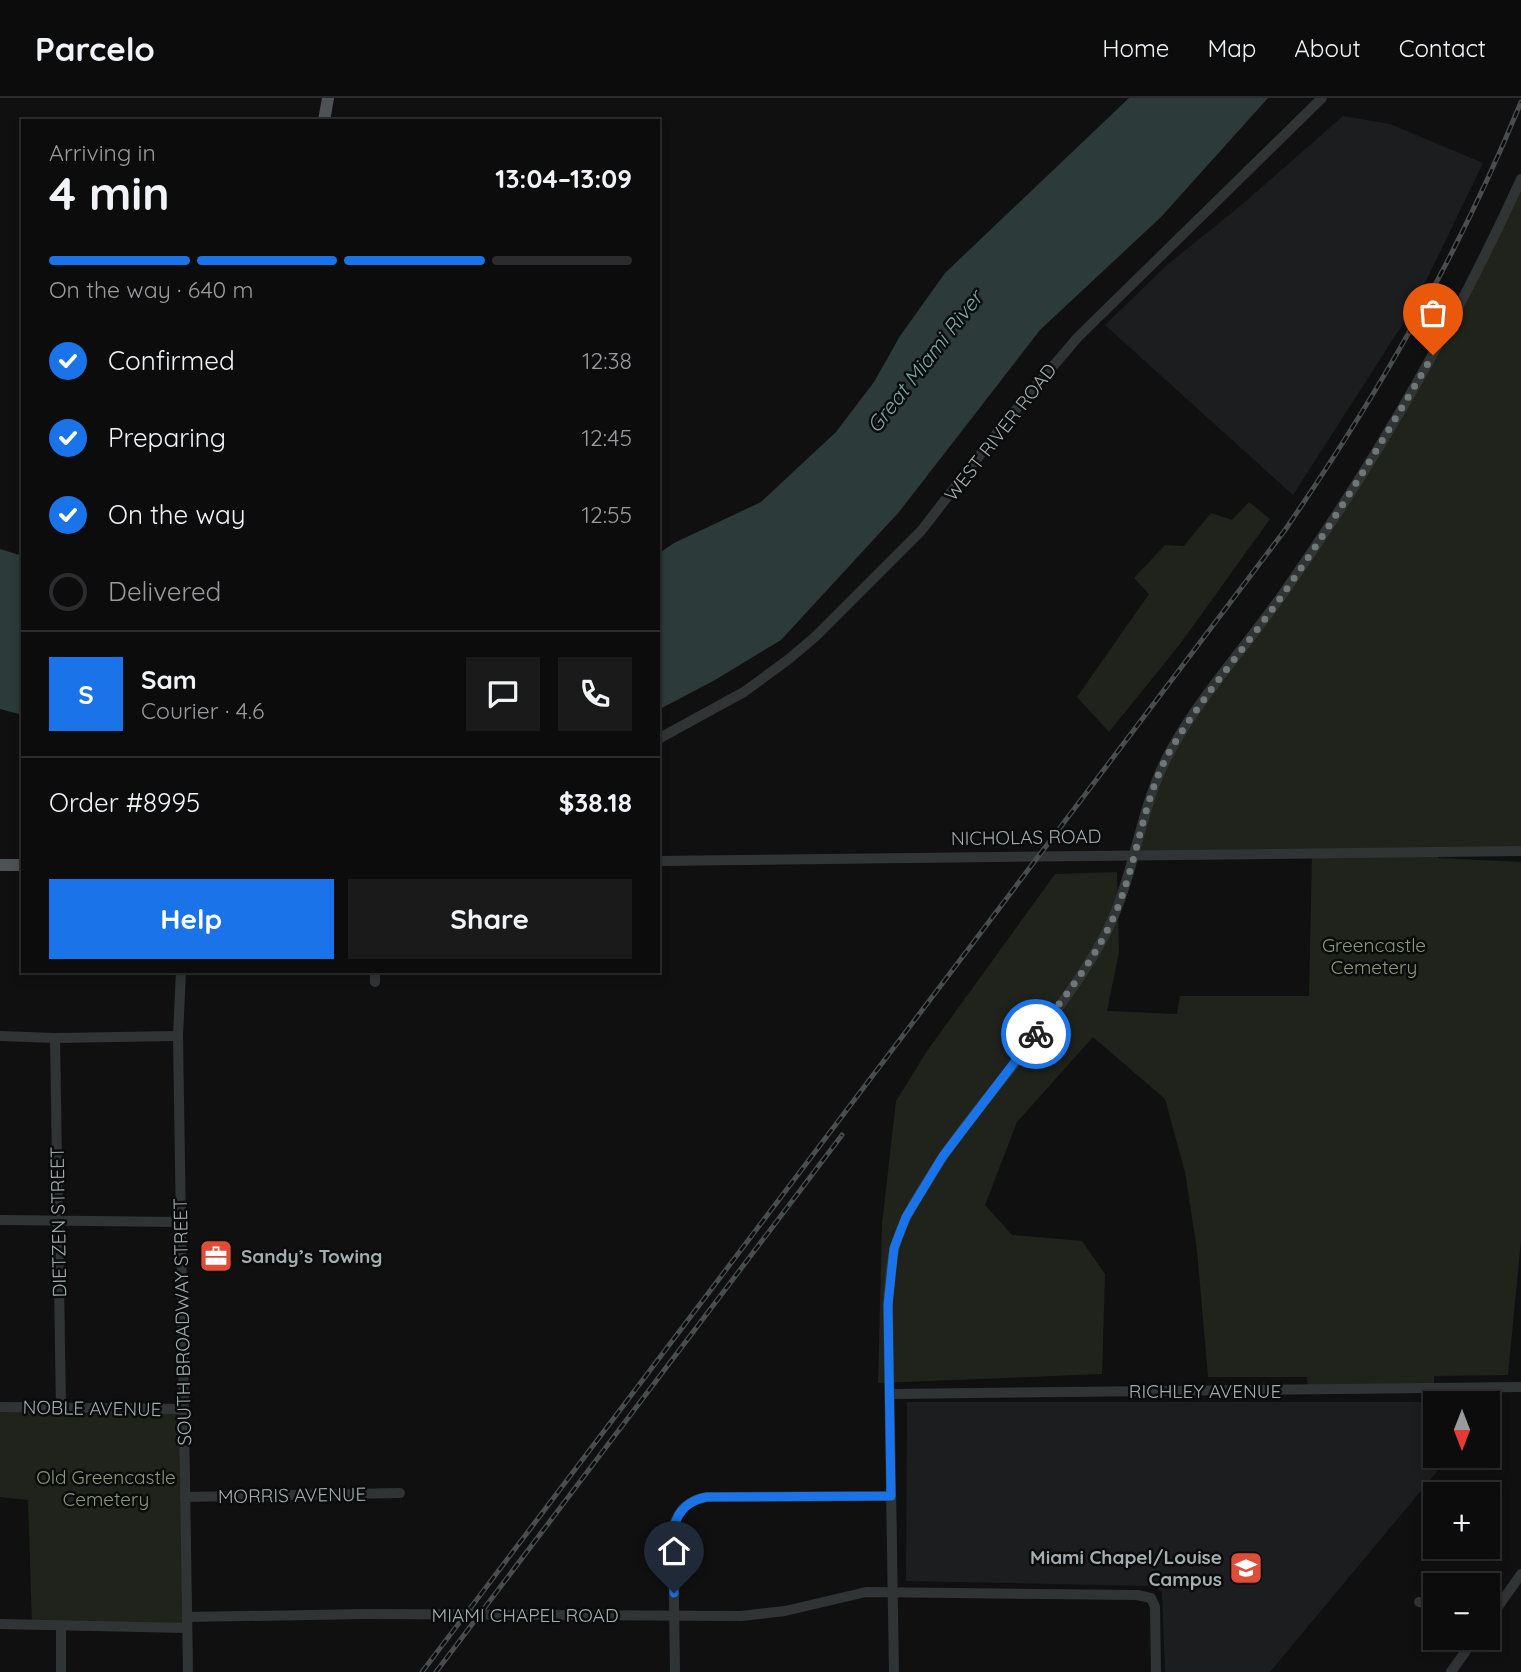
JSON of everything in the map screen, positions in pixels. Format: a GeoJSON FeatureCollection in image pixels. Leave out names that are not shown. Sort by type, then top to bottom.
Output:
{"type":"FeatureCollection","features":[{"type":"Feature","properties":{"kind":"main road"},"geometry":{"type":"LineString","coordinates":[[324,119],[328,98]]}},
{"type":"Feature","properties":{"kind":"main road"},"geometry":{"type":"LineString","coordinates":[[0,865],[21,865]]}},
{"type":"Feature","properties":{"kind":"street","name":"WEST RIVER ROAD"},"geometry":{"type":"LineString","coordinates":[[660,738],[744,692],[816,636],[921,531],[1007,420],[1078,337],[1322,98]]}},
{"type":"Feature","properties":{"kind":"street"},"geometry":{"type":"LineString","coordinates":[[894,1672],[888,1305],[894,1248],[906,1217],[963,1128],[1085,968],[1113,919],[1135,854],[1149,798],[1174,744],[1285,592],[1379,447],[1463,299],[1521,178]]}},
{"type":"Feature","properties":{"kind":"street","name":"NICHOLAS ROAD"},"geometry":{"type":"LineString","coordinates":[[660,861],[1521,851]]}},
{"type":"Feature","properties":{"kind":"street","name":"SOUTH BROADWAY STREET"},"geometry":{"type":"LineString","coordinates":[[181,973],[178,1036],[188,1672]]}},
{"type":"Feature","properties":{"kind":"street"},"geometry":{"type":"LineString","coordinates":[[0,1036],[178,1036]]}},
{"type":"Feature","properties":{"kind":"street","name":"DIETZEN STREET"},"geometry":{"type":"LineString","coordinates":[[55,1038],[61,1407]]}},
{"type":"Feature","properties":{"kind":"street"},"geometry":{"type":"LineString","coordinates":[[0,1220],[181,1222]]}},
{"type":"Feature","properties":{"kind":"street","name":"RICHLEY AVENUE"},"geometry":{"type":"LineString","coordinates":[[890,1394],[1521,1387]]}},
{"type":"Feature","properties":{"kind":"street","name":"NOBLE AVENUE"},"geometry":{"type":"LineString","coordinates":[[0,1407],[184,1409]]}},
{"type":"Feature","properties":{"kind":"street","name":"MORRIS AVENUE"},"geometry":{"type":"LineString","coordinates":[[185,1497],[400,1493]]}},
{"type":"Feature","properties":{"kind":"street"},"geometry":{"type":"LineString","coordinates":[[675,1672],[673,1528],[675,1519],[692,1500],[707,1497],[891,1496]]}},
{"type":"Feature","properties":{"kind":"street"},"geometry":{"type":"LineString","coordinates":[[1500,1604],[1521,1574]]}},
{"type":"Feature","properties":{"kind":"street","name":"MIAMI CHAPEL ROAD"},"geometry":{"type":"LineString","coordinates":[[0,1624],[61,1626],[366,1614],[741,1616],[770,1613],[855,1593],[1137,1595],[1148,1596],[1154,1607],[1156,1672]]}},
{"type":"Feature","properties":{"kind":"street"},"geometry":{"type":"LineString","coordinates":[[1419,1602],[1423,1603]]}},
{"type":"Feature","properties":{"kind":"street"},"geometry":{"type":"LineString","coordinates":[[61,1626],[61,1672]]}},
{"type":"Feature","properties":{"kind":"street"},"geometry":{"type":"LineString","coordinates":[[1452,1672],[1467,1650]]}},
{"type":"Feature","properties":{"kind":"shaded area"},"geometry":{"type":"Polygon","coordinates":[[[1343,116],[1390,124],[1483,163],[1413,308],[1293,495],[1105,325],[1167,265],[1239,207],[1343,116]]]}},
{"type":"Feature","properties":{"kind":"shaded area"},"geometry":{"type":"Polygon","coordinates":[[[907,1402],[1423,1402],[1423,1468],[1440,1468],[1428,1482],[1423,1482],[1423,1488],[1270,1672],[1165,1672],[1162,1592],[1153,1586],[906,1581],[907,1402]]]}},
{"type":"Feature","properties":{"kind":"green space","name":"Greencastle Cemetery"},"geometry":{"type":"Polygon","coordinates":[[[1521,179],[1521,851],[1438,852],[1438,858],[1521,862],[1521,1240],[1508,1375],[1434,1376],[1434,1387],[1308,1390],[1307,1377],[1208,1377],[1197,1250],[1185,1172],[1165,1099],[1093,1037],[1017,1122],[985,1205],[1012,1235],[1082,1241],[1105,1274],[1102,1374],[878,1383],[882,1224],[896,1101],[927,1051],[1055,874],[1117,872],[1119,952],[1107,1011],[1177,1014],[1180,996],[1309,996],[1312,853],[1135,854],[1167,757],[1379,447],[1521,179]]]}},
{"type":"Feature","properties":{"kind":"green space"},"geometry":{"type":"Polygon","coordinates":[[[1249,502],[1270,519],[1180,644],[1109,732],[1077,697],[1149,594],[1134,578],[1165,545],[1184,546],[1211,513],[1232,520],[1249,502]]]}},
{"type":"Feature","properties":{"kind":"green space","name":"Old Greencastle Cemetery"},"geometry":{"type":"Polygon","coordinates":[[[0,1407],[184,1409],[187,1628],[32,1625],[28,1500],[0,1497],[0,1407]]]}},
{"type":"Feature","properties":{"kind":"water","name":"Great Miami River"},"geometry":{"type":"Polygon","coordinates":[[[1129,98],[1268,98],[1161,217],[1040,330],[899,512],[781,640],[660,709],[660,553],[674,543],[761,502],[836,432],[874,382],[900,336],[945,273],[1129,98]]]}},
{"type":"Feature","properties":{"kind":"water"},"geometry":{"type":"Polygon","coordinates":[[[0,549],[21,555],[21,714],[0,709],[0,549]]]}},
{"type":"Feature","properties":{"kind":"railway"},"geometry":{"type":"LineString","coordinates":[[422,1672],[1285,530],[1353,427],[1415,322],[1471,215],[1521,102]]}},
{"type":"Feature","properties":{"kind":"railway"},"geometry":{"type":"LineString","coordinates":[[436,1672],[842,1135]]}},
{"type":"Feature","properties":{"kind":"way so far"},"geometry":{"type":"LineString","coordinates":[[1036,1034],[1085,968],[1113,919],[1124,891],[1149,798],[1174,744],[1319,542],[1433,355]]}},
{"type":"Feature","properties":{"kind":"place","name":"Sandy’s Towing"},"geometry":{"type":"Point","coordinates":[216,1256]}},
{"type":"Feature","properties":{"kind":"place","name":"Miami Chapel/Louise Campus"},"geometry":{"type":"Point","coordinates":[1246,1568]}},
{"type":"Feature","properties":{"kind":"route"},"geometry":{"type":"LineString","coordinates":[[674,1593],[673,1528],[680,1511],[692,1500],[707,1497],[891,1496],[888,1305],[894,1248],[906,1217],[943,1156],[1036,1034]]}}]}
